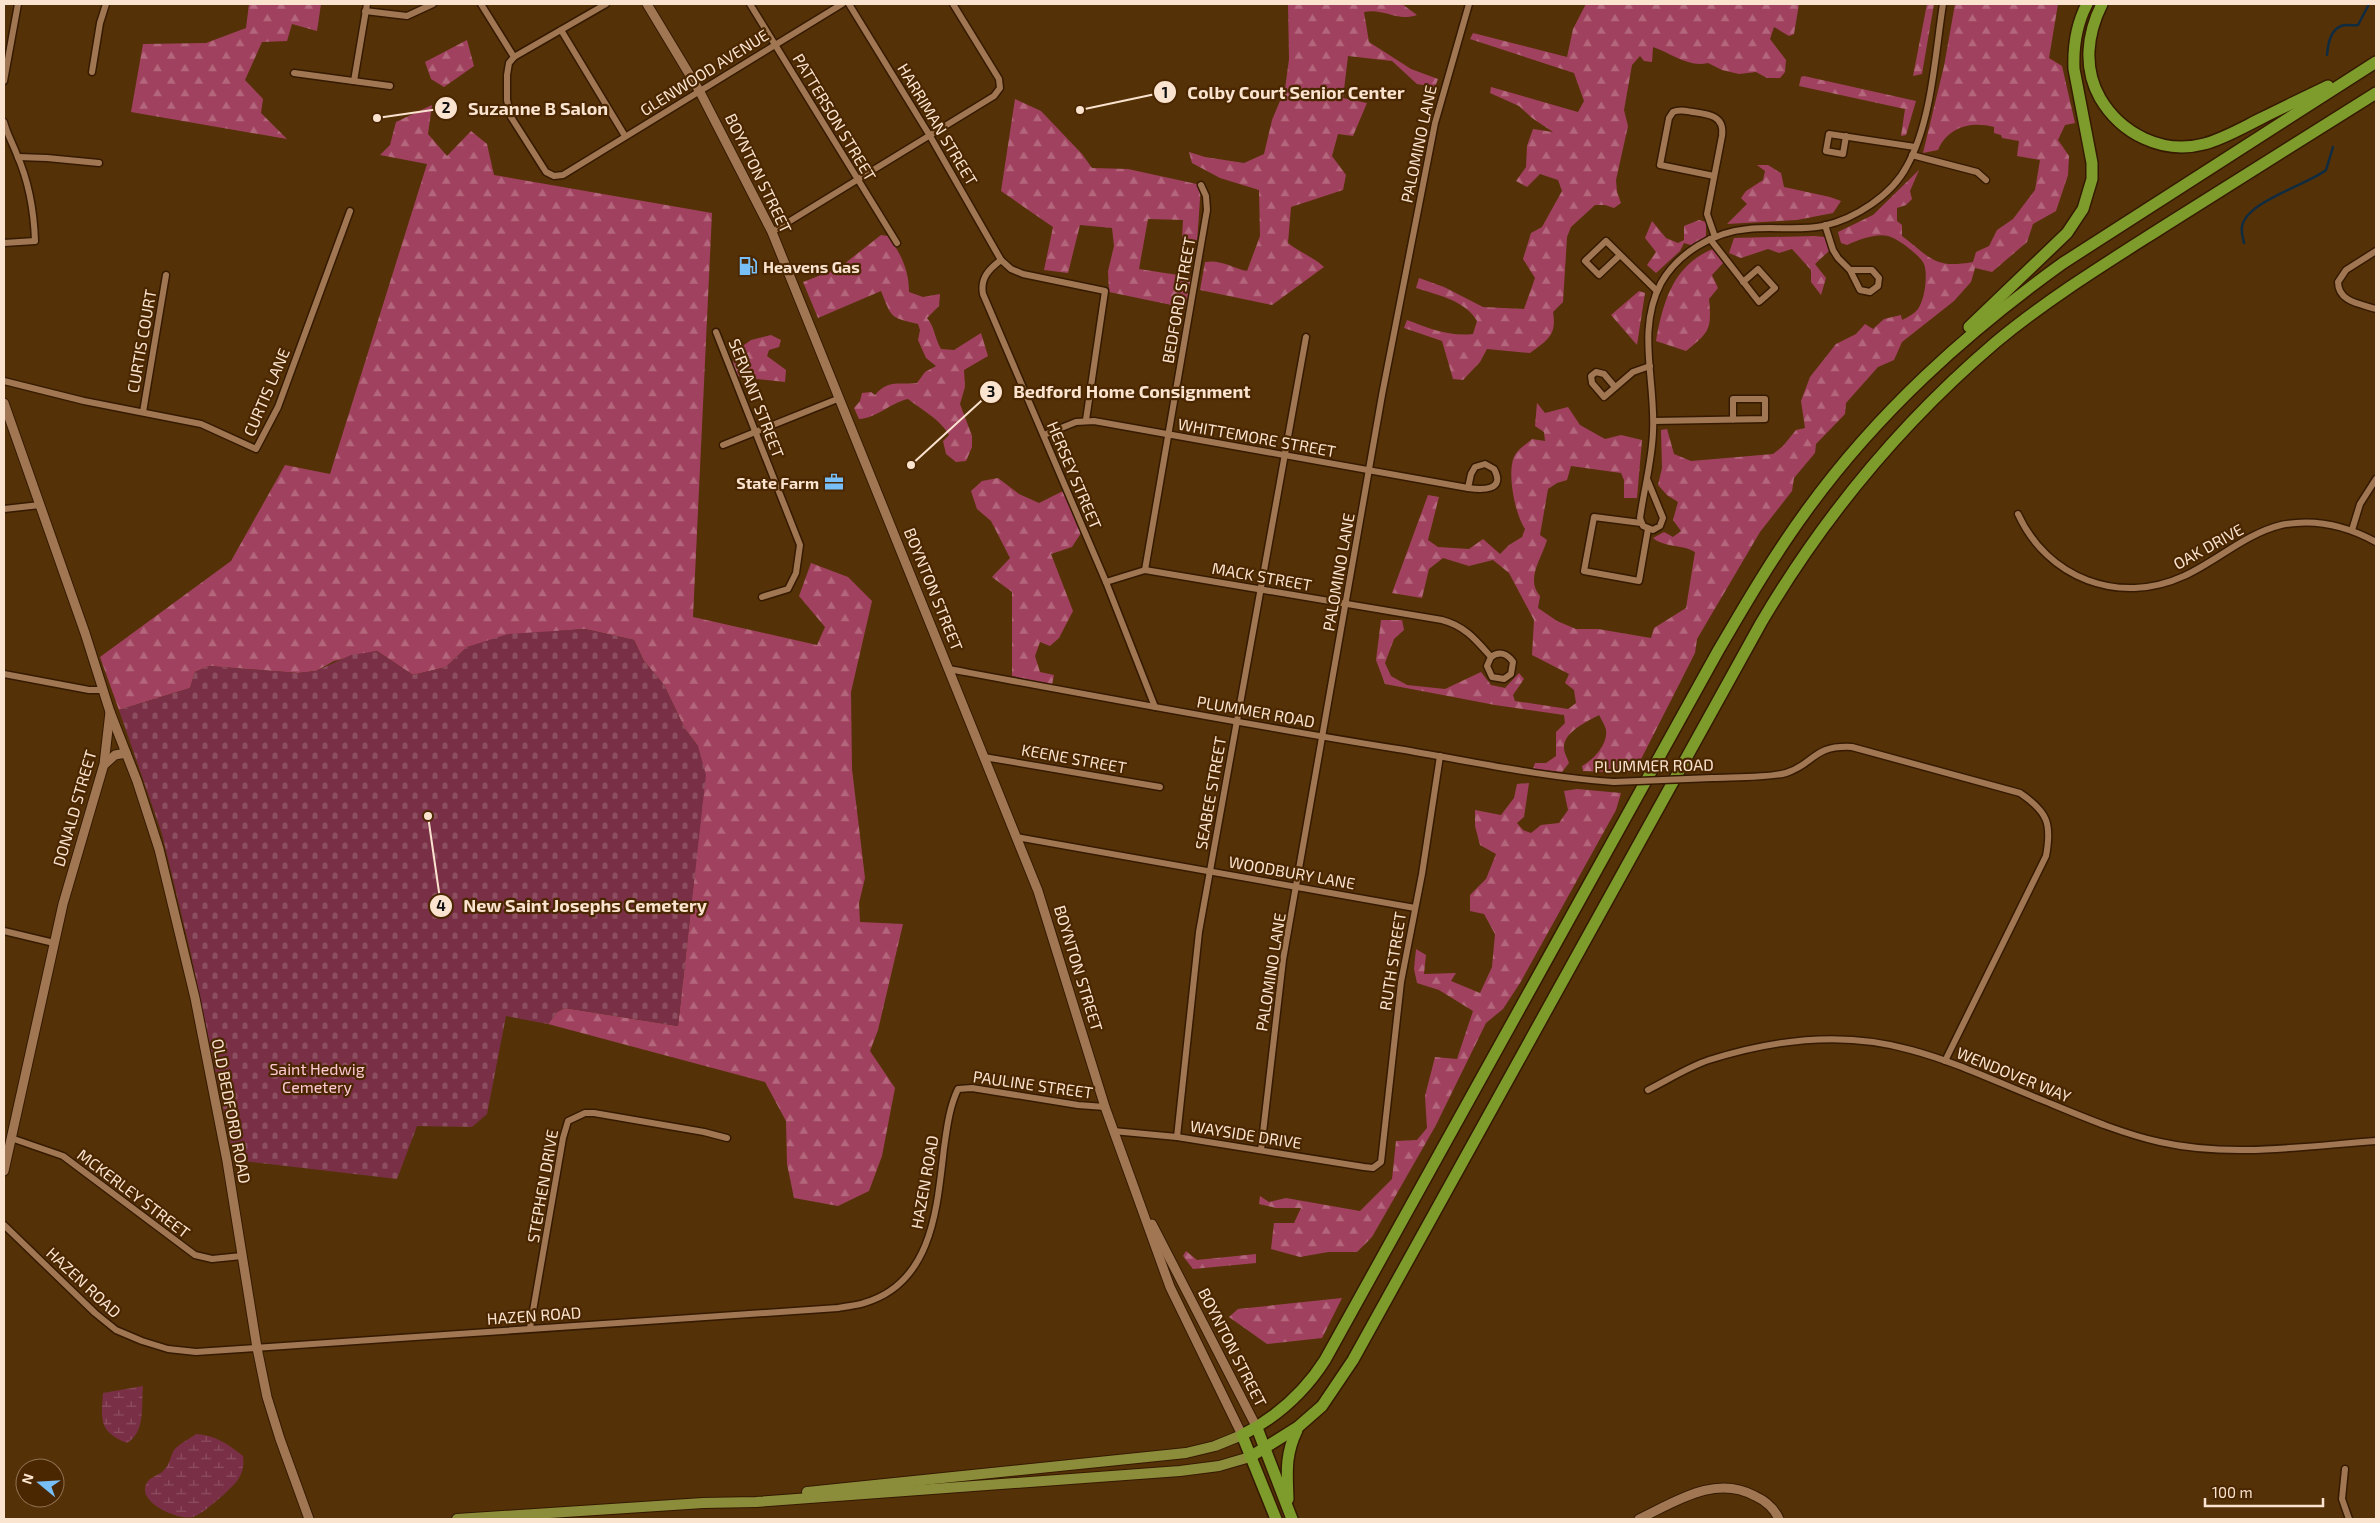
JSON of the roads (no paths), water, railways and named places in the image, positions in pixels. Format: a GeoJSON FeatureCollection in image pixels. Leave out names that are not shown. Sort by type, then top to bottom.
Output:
{"type":"FeatureCollection","features":[{"type":"Feature","properties":{"kind":"highway"},"geometry":{"type":"LineString","coordinates":[[1925,376],[1971,325],[2067,233],[2083,209],[2092,179],[2092,163],[2073,55],[2077,28],[2087,4]]}},
{"type":"Feature","properties":{"kind":"highway"},"geometry":{"type":"LineString","coordinates":[[2102,4],[2095,18],[2088,48],[2089,64],[2095,87],[2106,108],[2116,120],[2141,138],[2156,143],[2187,147],[2217,140],[2375,62]]}},
{"type":"Feature","properties":{"kind":"highway"},"geometry":{"type":"LineString","coordinates":[[1276,1519],[1242,1436],[1257,1428],[1292,1402],[1311,1382],[1325,1360],[1656,761],[1760,579],[1806,511],[1840,467],[1882,419],[1975,330],[2064,264],[2375,62]]}},
{"type":"Feature","properties":{"kind":"highway"},"geometry":{"type":"LineString","coordinates":[[1250,1457],[1265,1450],[1298,1427],[1322,1406],[1353,1360],[1761,623],[1810,545],[1855,486],[1930,403],[1970,365],[2026,318],[2102,265],[2376,93]]}},
{"type":"Feature","properties":{"kind":"highway"},"geometry":{"type":"LineString","coordinates":[[1290,1514],[1289,1446],[1298,1427]]}},
{"type":"Feature","properties":{"kind":"highway","name":"BOYNTON STREET"},"geometry":{"type":"LineString","coordinates":[[1257,1428],[1290,1514]]}},
{"type":"Feature","properties":{"kind":"main road"},"geometry":{"type":"LineString","coordinates":[[732,1502],[759,1496],[1186,1453],[1215,1446],[1242,1436]]}},
{"type":"Feature","properties":{"kind":"main road"},"geometry":{"type":"LineString","coordinates":[[457,1519],[756,1502],[1180,1471],[1219,1466],[1250,1457]]}},
{"type":"Feature","properties":{"kind":"street"},"geometry":{"type":"LineString","coordinates":[[4,81],[18,4]]}},
{"type":"Feature","properties":{"kind":"street"},"geometry":{"type":"LineString","coordinates":[[92,72],[100,23],[106,4]]}},
{"type":"Feature","properties":{"kind":"street"},"geometry":{"type":"LineString","coordinates":[[354,81],[366,4]]}},
{"type":"Feature","properties":{"kind":"street"},"geometry":{"type":"LineString","coordinates":[[365,11],[407,16],[433,4]]}},
{"type":"Feature","properties":{"kind":"street"},"geometry":{"type":"LineString","coordinates":[[481,4],[514,57],[606,4]]}},
{"type":"Feature","properties":{"kind":"street","name":"BOYNTON STREET"},"geometry":{"type":"LineString","coordinates":[[647,4],[700,92],[772,232],[1016,837],[1052,935],[1105,1107],[1170,1287],[1242,1436]]}},
{"type":"Feature","properties":{"kind":"street","name":"PATTERSON STREET"},"geometry":{"type":"LineString","coordinates":[[750,4],[856,180],[897,243]]}},
{"type":"Feature","properties":{"kind":"street","name":"GLENWOOD AVENUE"},"geometry":{"type":"LineString","coordinates":[[514,57],[509,63],[507,75],[507,100],[511,117],[546,172],[554,176],[563,175],[842,4]]}},
{"type":"Feature","properties":{"kind":"street","name":"HARRIMAN STREET"},"geometry":{"type":"LineString","coordinates":[[849,4],[930,136],[1001,260]]}},
{"type":"Feature","properties":{"kind":"street"},"geometry":{"type":"LineString","coordinates":[[772,232],[986,101],[1000,88],[999,79],[953,4]]}},
{"type":"Feature","properties":{"kind":"street","name":"PALOMINO LANE"},"geometry":{"type":"LineString","coordinates":[[1261,1150],[1283,960],[1298,886],[1369,472],[1425,168],[1446,78],[1469,4]]}},
{"type":"Feature","properties":{"kind":"street"},"geometry":{"type":"LineString","coordinates":[[1641,523],[1640,516],[1647,479],[1654,421],[1648,328],[1651,310],[1666,276],[1678,262],[1713,238],[1747,228],[1824,226],[1847,217],[1879,199],[1903,173],[1915,147],[1928,100],[1943,4]]}},
{"type":"Feature","properties":{"kind":"street"},"geometry":{"type":"LineString","coordinates":[[561,30],[625,136]]}},
{"type":"Feature","properties":{"kind":"street"},"geometry":{"type":"LineString","coordinates":[[294,74],[390,86]]}},
{"type":"Feature","properties":{"kind":"street"},"geometry":{"type":"LineString","coordinates":[[1714,176],[1660,165],[1669,118],[1673,112],[1679,110],[1707,113],[1722,123],[1723,133],[1707,214],[1713,238],[1743,282],[1759,302],[1775,288],[1758,269],[1743,282]]}},
{"type":"Feature","properties":{"kind":"street"},"geometry":{"type":"LineString","coordinates":[[4,122],[18,157],[34,213],[35,240],[4,243]]}},
{"type":"Feature","properties":{"kind":"street"},"geometry":{"type":"LineString","coordinates":[[1846,136],[1915,147]]}},
{"type":"Feature","properties":{"kind":"street"},"geometry":{"type":"LineString","coordinates":[[1912,155],[1978,172],[1986,180]]}},
{"type":"Feature","properties":{"kind":"street"},"geometry":{"type":"LineString","coordinates":[[18,157],[99,163]]}},
{"type":"Feature","properties":{"kind":"street","name":"BEDFORD STREET"},"geometry":{"type":"LineString","coordinates":[[1145,570],[1170,435],[1207,210],[1206,196],[1201,184]]}},
{"type":"Feature","properties":{"kind":"street","name":"CURTIS LANE"},"geometry":{"type":"LineString","coordinates":[[4,381],[84,401],[201,424],[256,449],[278,407],[350,211]]}},
{"type":"Feature","properties":{"kind":"street"},"geometry":{"type":"LineString","coordinates":[[1824,226],[1838,258],[1850,270],[1857,286],[1863,291],[1873,291],[1878,286],[1879,278],[1872,270],[1850,270]]}},
{"type":"Feature","properties":{"kind":"street"},"geometry":{"type":"LineString","coordinates":[[1620,255],[1600,275],[1585,261],[1606,240],[1658,291]]}},
{"type":"Feature","properties":{"kind":"street"},"geometry":{"type":"LineString","coordinates":[[2376,251],[2346,270],[2339,277],[2338,286],[2346,299],[2376,309]]}},
{"type":"Feature","properties":{"kind":"street"},"geometry":{"type":"LineString","coordinates":[[1001,260],[1011,269],[1023,274],[1105,291],[1086,420]]}},
{"type":"Feature","properties":{"kind":"street","name":"HERSEY STREET"},"geometry":{"type":"LineString","coordinates":[[1001,260],[985,276],[981,285],[983,294],[1106,582],[1155,708]]}},
{"type":"Feature","properties":{"kind":"street","name":"CURTIS COURT"},"geometry":{"type":"LineString","coordinates":[[143,412],[166,276]]}},
{"type":"Feature","properties":{"kind":"street","name":"SERVANT STREET"},"geometry":{"type":"LineString","coordinates":[[716,332],[800,545],[796,573],[788,589],[762,597]]}},
{"type":"Feature","properties":{"kind":"street","name":"SEABEE STREET"},"geometry":{"type":"LineString","coordinates":[[1177,1137],[1194,968],[1209,871],[1306,337]]}},
{"type":"Feature","properties":{"kind":"street"},"geometry":{"type":"LineString","coordinates":[[1615,387],[1633,372],[1650,366]]}},
{"type":"Feature","properties":{"kind":"street"},"geometry":{"type":"LineString","coordinates":[[723,445],[840,398]]}},
{"type":"Feature","properties":{"kind":"street"},"geometry":{"type":"LineString","coordinates":[[1654,421],[1733,420],[1765,419],[1765,399],[1733,399],[1733,420]]}},
{"type":"Feature","properties":{"kind":"street","name":"DONALD STREET"},"geometry":{"type":"LineString","coordinates":[[4,404],[110,712],[104,764],[70,877],[4,1171]]}},
{"type":"Feature","properties":{"kind":"street","name":"WHITTEMORE STREET"},"geometry":{"type":"LineString","coordinates":[[1044,435],[1086,420],[1369,472],[1468,488],[1483,490],[1491,488],[1497,479],[1494,469],[1485,464],[1475,467],[1471,474],[1468,488]]}},
{"type":"Feature","properties":{"kind":"street"},"geometry":{"type":"LineString","coordinates":[[1647,479],[1663,518],[1658,528],[1648,529],[1641,523],[1594,517],[1584,571],[1639,581],[1648,529]]}},
{"type":"Feature","properties":{"kind":"street"},"geometry":{"type":"LineString","coordinates":[[2352,530],[2360,504],[2376,479]]}},
{"type":"Feature","properties":{"kind":"street"},"geometry":{"type":"LineString","coordinates":[[4,509],[40,505]]}},
{"type":"Feature","properties":{"kind":"street","name":"OAK DRIVE"},"geometry":{"type":"LineString","coordinates":[[2018,514],[2031,538],[2059,565],[2091,583],[2118,588],[2146,587],[2181,578],[2247,539],[2279,526],[2324,523],[2352,530],[2376,542]]}},
{"type":"Feature","properties":{"kind":"street","name":"MACK STREET"},"geometry":{"type":"LineString","coordinates":[[1106,582],[1145,570],[1451,623],[1467,631],[1491,658]]}},
{"type":"Feature","properties":{"kind":"street","name":"MACK STREET"},"geometry":{"type":"LineString","coordinates":[[1498,653],[1507,655],[1513,662],[1511,674],[1504,679],[1492,677],[1487,666],[1491,658],[1498,653]]}},
{"type":"Feature","properties":{"kind":"street","name":"PLUMMER ROAD"},"geometry":{"type":"LineString","coordinates":[[949,669],[1236,723],[1440,756],[1547,776],[1614,782],[1784,774],[1817,753],[1829,748],[1852,747],[2020,793],[2042,811],[2049,825],[2046,856],[1944,1061]]}},
{"type":"Feature","properties":{"kind":"street"},"geometry":{"type":"LineString","coordinates":[[4,673],[90,690],[104,690]]}},
{"type":"Feature","properties":{"kind":"street","name":"OLD BEDFORD ROAD"},"geometry":{"type":"LineString","coordinates":[[110,712],[159,849],[195,998],[227,1161],[257,1348],[272,1416],[308,1515]]}},
{"type":"Feature","properties":{"kind":"street"},"geometry":{"type":"LineString","coordinates":[[104,764],[115,755],[126,753]]}},
{"type":"Feature","properties":{"kind":"street","name":"RUTH STREET"},"geometry":{"type":"LineString","coordinates":[[1373,1168],[1381,1162],[1384,1145],[1399,1000],[1440,756]]}},
{"type":"Feature","properties":{"kind":"street","name":"KEENE STREET"},"geometry":{"type":"LineString","coordinates":[[984,757],[1160,787]]}},
{"type":"Feature","properties":{"kind":"street","name":"WOODBURY LANE"},"geometry":{"type":"LineString","coordinates":[[1016,837],[1415,908]]}},
{"type":"Feature","properties":{"kind":"street"},"geometry":{"type":"LineString","coordinates":[[4,931],[54,943]]}},
{"type":"Feature","properties":{"kind":"street","name":"WENDOVER WAY"},"geometry":{"type":"LineString","coordinates":[[1648,1090],[1708,1060],[1798,1040],[1831,1038],[1875,1042],[1912,1050],[2111,1127],[2180,1146],[2238,1149],[2376,1141]]}},
{"type":"Feature","properties":{"kind":"street","name":"PAULINE STREET"},"geometry":{"type":"LineString","coordinates":[[958,1089],[972,1088],[1078,1105],[1105,1107]]}},
{"type":"Feature","properties":{"kind":"street","name":"HAZEN ROAD"},"geometry":{"type":"LineString","coordinates":[[4,1225],[95,1313],[116,1330],[168,1349],[196,1352],[838,1308],[865,1303],[889,1290],[910,1273],[925,1250],[936,1206],[949,1113],[958,1089]]}},
{"type":"Feature","properties":{"kind":"street","name":"STEPHEN DRIVE"},"geometry":{"type":"LineString","coordinates":[[530,1328],[563,1138],[568,1121],[585,1113],[594,1113],[704,1132],[727,1138]]}},
{"type":"Feature","properties":{"kind":"street","name":"WAYSIDE DRIVE"},"geometry":{"type":"LineString","coordinates":[[1114,1131],[1177,1137],[1373,1168]]}},
{"type":"Feature","properties":{"kind":"street","name":"MCKERLEY STREET"},"geometry":{"type":"LineString","coordinates":[[12,1138],[63,1156],[196,1255],[212,1259],[242,1256]]}},
{"type":"Feature","properties":{"kind":"street","name":"BOYNTON STREET"},"geometry":{"type":"LineString","coordinates":[[1142,1207],[1257,1428]]}},
{"type":"Feature","properties":{"kind":"street"},"geometry":{"type":"LineString","coordinates":[[2345,1469],[2342,1499],[2349,1519]]}},
{"type":"Feature","properties":{"kind":"street"},"geometry":{"type":"LineString","coordinates":[[1639,1519],[1696,1492],[1723,1487],[1740,1489],[1765,1501],[1779,1519]]}},
{"type":"Feature","properties":{"kind":"waterway"},"geometry":{"type":"LineString","coordinates":[[2327,55],[2329,42],[2334,31],[2343,25],[2358,25],[2369,4]]}},
{"type":"Feature","properties":{"kind":"waterway"},"geometry":{"type":"LineString","coordinates":[[2244,243],[2242,227],[2246,218],[2265,202],[2326,170],[2333,147]]}},
{"type":"Feature","properties":{"kind":"place","name":"Colby Court Senior Center"},"geometry":{"type":"Point","coordinates":[1080,110]}},
{"type":"Feature","properties":{"kind":"place","name":"Suzanne B Salon"},"geometry":{"type":"Point","coordinates":[377,118]}},
{"type":"Feature","properties":{"kind":"place","name":"Heavens Gas"},"geometry":{"type":"Point","coordinates":[748,266]}},
{"type":"Feature","properties":{"kind":"place","name":"Bedford Home Consignment"},"geometry":{"type":"Point","coordinates":[911,465]}},
{"type":"Feature","properties":{"kind":"place","name":"State Farm"},"geometry":{"type":"Point","coordinates":[834,482]}},
{"type":"Feature","properties":{"kind":"place","name":"New Saint Josephs Cemetery"},"geometry":{"type":"Point","coordinates":[428,816]}},
{"type":"Feature","properties":{"kind":"park label","name":"Saint Hedwig Cemetery"},"geometry":{"type":"Point","coordinates":[317,1077]}}]}
